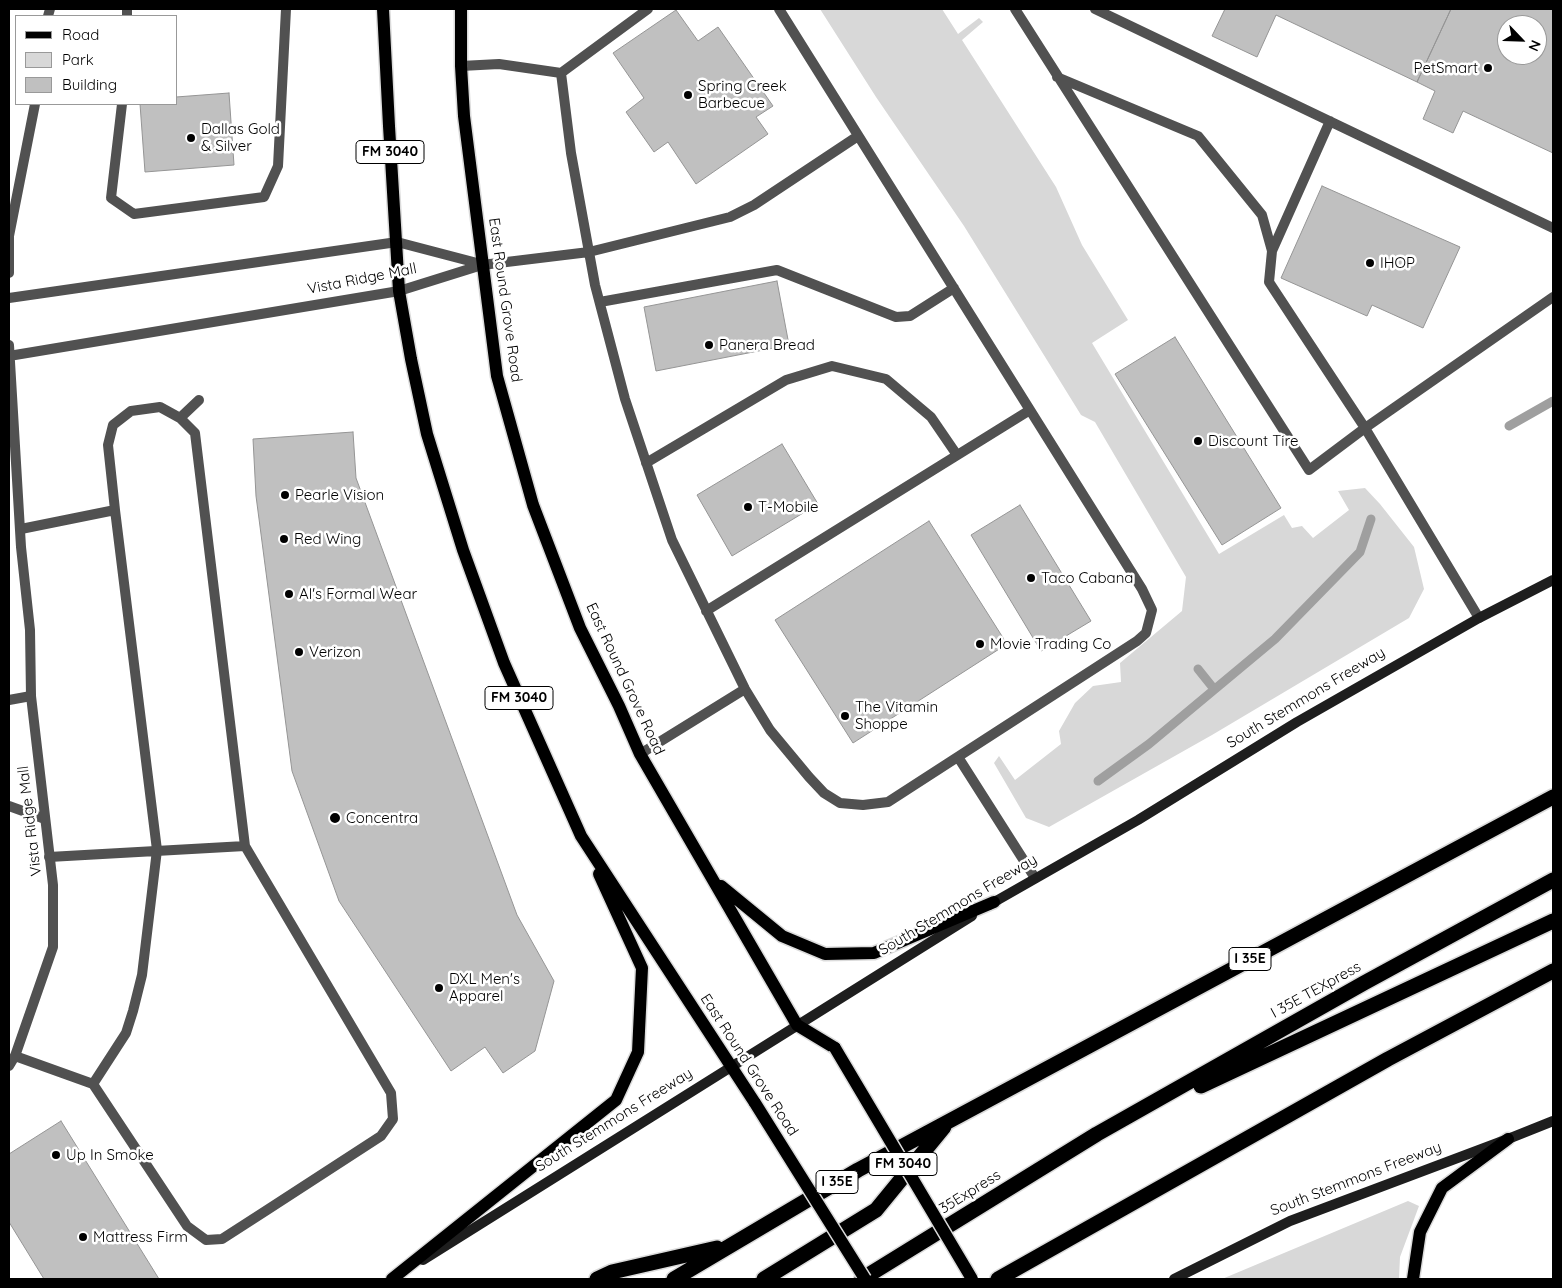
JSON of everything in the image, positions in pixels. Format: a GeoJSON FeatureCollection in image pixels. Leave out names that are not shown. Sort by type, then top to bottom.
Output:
{"type":"FeatureCollection","features":[{"type":"Feature","properties":{"kind":"highway","name":"I 35E"},"geometry":{"type":"LineString","coordinates":[[674,1279],[858,1170],[1553,797]]}},
{"type":"Feature","properties":{"kind":"highway","name":"I 35E TEXpress"},"geometry":{"type":"LineString","coordinates":[[1097,1134],[1364,983],[1553,880]]}},
{"type":"Feature","properties":{"kind":"highway"},"geometry":{"type":"LineString","coordinates":[[1097,1134],[1553,921]]}},
{"type":"Feature","properties":{"kind":"highway"},"geometry":{"type":"LineString","coordinates":[[998,1279],[1380,1064],[1553,971]]}},
{"type":"Feature","properties":{"kind":"highway"},"geometry":{"type":"LineString","coordinates":[[764,1279],[876,1210],[948,1122]]}},
{"type":"Feature","properties":{"kind":"highway","name":"35Express"},"geometry":{"type":"LineString","coordinates":[[863,1279],[1097,1134]]}},
{"type":"Feature","properties":{"kind":"highway"},"geometry":{"type":"LineString","coordinates":[[597,1279],[612,1272],[729,1245]]}},
{"type":"Feature","properties":{"kind":"main road","name":"East Round Grove Road"},"geometry":{"type":"LineString","coordinates":[[384,9],[399,290],[411,359],[427,434],[463,550],[504,663],[582,836],[755,1102],[863,1279]]}},
{"type":"Feature","properties":{"kind":"main road","name":"East Round Grove Road"},"geometry":{"type":"LineString","coordinates":[[461,9],[461,66],[464,116],[497,376],[533,505],[580,628],[619,706],[640,754],[797,1025],[835,1048],[972,1279]]}},
{"type":"Feature","properties":{"kind":"main road","name":"South Stemmons Freeway"},"geometry":{"type":"LineString","coordinates":[[392,1279],[994,902],[1138,820],[1297,722],[1479,618],[1553,580]]}},
{"type":"Feature","properties":{"kind":"main road"},"geometry":{"type":"LineString","coordinates":[[392,1279],[616,1100],[638,1052],[642,968],[582,836]]}},
{"type":"Feature","properties":{"kind":"main road"},"geometry":{"type":"LineString","coordinates":[[714,881],[782,936],[824,954],[874,953],[994,902]]}},
{"type":"Feature","properties":{"kind":"main road","name":"South Stemmons Freeway"},"geometry":{"type":"LineString","coordinates":[[1174,1279],[1290,1221],[1508,1140],[1553,1121]]}},
{"type":"Feature","properties":{"kind":"main road"},"geometry":{"type":"LineString","coordinates":[[1413,1279],[1420,1232],[1442,1188],[1508,1140]]}},
{"type":"Feature","properties":{"kind":"street"},"geometry":{"type":"LineString","coordinates":[[122,105],[111,198],[134,214],[264,197],[278,166],[286,9]]}},
{"type":"Feature","properties":{"kind":"street"},"geometry":{"type":"LineString","coordinates":[[461,66],[499,64],[561,73],[648,9]]}},
{"type":"Feature","properties":{"kind":"street"},"geometry":{"type":"LineString","coordinates":[[561,73],[572,153],[589,252],[600,302],[625,399],[672,540],[745,689],[770,730],[824,793],[840,803],[863,805],[888,802],[1137,641],[1146,633],[1152,610],[1142,590],[779,9]]}},
{"type":"Feature","properties":{"kind":"street"},"geometry":{"type":"LineString","coordinates":[[1015,9],[1309,470],[1364,428],[1553,297]]}},
{"type":"Feature","properties":{"kind":"street"},"geometry":{"type":"LineString","coordinates":[[1096,9],[1553,228]]}},
{"type":"Feature","properties":{"kind":"street"},"geometry":{"type":"LineString","coordinates":[[1057,77],[1198,136],[1262,215],[1272,251]]}},
{"type":"Feature","properties":{"kind":"street"},"geometry":{"type":"LineString","coordinates":[[9,273],[9,236],[35,105]]}},
{"type":"Feature","properties":{"kind":"street"},"geometry":{"type":"LineString","coordinates":[[1330,121],[1272,251],[1269,282],[1364,428],[1479,618]]}},
{"type":"Feature","properties":{"kind":"street"},"geometry":{"type":"LineString","coordinates":[[482,265],[589,252],[730,217],[754,205],[858,136]]}},
{"type":"Feature","properties":{"kind":"street","name":"Vista Ridge Mall"},"geometry":{"type":"LineString","coordinates":[[9,298],[397,242],[482,265]]}},
{"type":"Feature","properties":{"kind":"street","name":"Vista Ridge Mall"},"geometry":{"type":"LineString","coordinates":[[9,356],[399,290],[482,265]]}},
{"type":"Feature","properties":{"kind":"street"},"geometry":{"type":"LineString","coordinates":[[600,302],[777,270],[896,317],[910,316],[954,288]]}},
{"type":"Feature","properties":{"kind":"street","name":"Vista Ridge Mall"},"geometry":{"type":"LineString","coordinates":[[9,345],[21,529],[30,630],[31,696],[50,857],[53,947],[15,1056],[9,1066]]}},
{"type":"Feature","properties":{"kind":"street"},"geometry":{"type":"LineString","coordinates":[[646,463],[786,380],[832,366],[886,378],[931,417],[957,455]]}},
{"type":"Feature","properties":{"kind":"street"},"geometry":{"type":"LineString","coordinates":[[180,418],[199,400]]}},
{"type":"Feature","properties":{"kind":"street"},"geometry":{"type":"LineString","coordinates":[[15,1056],[93,1084],[188,1226],[206,1240],[222,1239],[275,1205],[380,1136],[393,1119],[391,1093],[245,846],[195,433],[180,418],[160,407],[132,411],[113,425],[108,445],[157,850],[142,974],[133,1011],[126,1033],[93,1084]]}},
{"type":"Feature","properties":{"kind":"street"},"geometry":{"type":"LineString","coordinates":[[706,611],[1030,410]]}},
{"type":"Feature","properties":{"kind":"street"},"geometry":{"type":"LineString","coordinates":[[21,529],[115,510]]}},
{"type":"Feature","properties":{"kind":"street"},"geometry":{"type":"LineString","coordinates":[[640,754],[745,689]]}},
{"type":"Feature","properties":{"kind":"street"},"geometry":{"type":"LineString","coordinates":[[9,700],[31,696]]}},
{"type":"Feature","properties":{"kind":"street"},"geometry":{"type":"LineString","coordinates":[[958,757],[1035,878]]}},
{"type":"Feature","properties":{"kind":"street"},"geometry":{"type":"LineString","coordinates":[[9,806],[45,819]]}},
{"type":"Feature","properties":{"kind":"street"},"geometry":{"type":"LineString","coordinates":[[50,857],[245,846]]}},
{"type":"Feature","properties":{"kind":"green space"},"geometry":{"type":"Polygon","coordinates":[[[820,9],[942,9],[958,34],[979,18],[983,22],[962,40],[1056,187],[1082,245],[1128,320],[1092,343],[1219,554],[1284,515],[1292,528],[1302,526],[1313,538],[1349,510],[1338,491],[1365,488],[1414,547],[1424,589],[1409,618],[1212,735],[1049,827],[1026,818],[994,763],[999,756],[1015,780],[1061,744],[1059,731],[1075,703],[1093,686],[1121,682],[1120,663],[1182,611],[1186,577],[1095,422],[1081,415],[964,226],[876,97],[820,9]]]}},
{"type":"Feature","properties":{"kind":"green space"},"geometry":{"type":"Polygon","coordinates":[[[1408,1201],[1419,1206],[1400,1257],[1399,1279],[1222,1279],[1408,1201]]]}},
{"type":"Feature","properties":{"kind":"building"},"geometry":{"type":"Polygon","coordinates":[[[1225,9],[1451,9],[1417,82],[1276,15],[1257,57],[1212,36],[1225,9]]]}},
{"type":"Feature","properties":{"kind":"building","name":"PetSmart"},"geometry":{"type":"Polygon","coordinates":[[[1451,9],[1553,9],[1553,153],[1463,111],[1453,133],[1423,119],[1435,91],[1417,82],[1451,9]]]}},
{"type":"Feature","properties":{"kind":"building"},"geometry":{"type":"Polygon","coordinates":[[[676,10],[698,41],[718,27],[773,106],[756,117],[768,134],[696,184],[668,142],[654,152],[626,112],[644,98],[613,53],[676,10]]]}},
{"type":"Feature","properties":{"kind":"building"},"geometry":{"type":"Polygon","coordinates":[[[229,93],[234,165],[145,172],[140,105],[178,105],[178,97],[229,93]]]}},
{"type":"Feature","properties":{"kind":"building","name":"IHOP"},"geometry":{"type":"Polygon","coordinates":[[[1322,186],[1460,247],[1423,328],[1372,305],[1367,316],[1281,278],[1322,186]]]}},
{"type":"Feature","properties":{"kind":"building"},"geometry":{"type":"Polygon","coordinates":[[[777,281],[789,345],[656,371],[644,307],[777,281]]]}},
{"type":"Feature","properties":{"kind":"building","name":"Discount Tire"},"geometry":{"type":"Polygon","coordinates":[[[1175,337],[1281,508],[1222,545],[1115,374],[1175,337]]]}},
{"type":"Feature","properties":{"kind":"building"},"geometry":{"type":"Polygon","coordinates":[[[353,432],[356,478],[517,915],[554,981],[535,1051],[503,1073],[485,1047],[451,1071],[339,901],[292,771],[256,496],[253,439],[353,432]]]}},
{"type":"Feature","properties":{"kind":"building"},"geometry":{"type":"Polygon","coordinates":[[[782,444],[818,504],[732,556],[697,495],[782,444]]]}},
{"type":"Feature","properties":{"kind":"building","name":"Taco Cabana"},"geometry":{"type":"Polygon","coordinates":[[[1020,505],[1091,621],[1041,651],[971,535],[1020,505]]]}},
{"type":"Feature","properties":{"kind":"building"},"geometry":{"type":"Polygon","coordinates":[[[929,521],[1007,644],[853,743],[775,620],[929,521]]]}},
{"type":"Feature","properties":{"kind":"building"},"geometry":{"type":"Polygon","coordinates":[[[61,1121],[159,1279],[44,1279],[9,1222],[9,1154],[61,1121]]]}},
{"type":"Feature","properties":{"kind":"waterway"},"geometry":{"type":"LineString","coordinates":[[1509,426],[1553,401]]}},
{"type":"Feature","properties":{"kind":"waterway"},"geometry":{"type":"LineString","coordinates":[[1098,781],[1149,744],[1275,639],[1360,552],[1371,519]]}},
{"type":"Feature","properties":{"kind":"waterway"},"geometry":{"type":"LineString","coordinates":[[1198,669],[1214,689]]}},
{"type":"Feature","properties":{"kind":"place","name":"PetSmart"},"geometry":{"type":"Point","coordinates":[1488,68]}},
{"type":"Feature","properties":{"kind":"place","name":"Spring Creek Barbecue"},"geometry":{"type":"Point","coordinates":[688,95]}},
{"type":"Feature","properties":{"kind":"place","name":"Dallas Gold & Silver"},"geometry":{"type":"Point","coordinates":[191,138]}},
{"type":"Feature","properties":{"kind":"place","name":"IHOP"},"geometry":{"type":"Point","coordinates":[1370,263]}},
{"type":"Feature","properties":{"kind":"place","name":"Panera Bread"},"geometry":{"type":"Point","coordinates":[709,345]}},
{"type":"Feature","properties":{"kind":"place","name":"Discount Tire"},"geometry":{"type":"Point","coordinates":[1198,441]}},
{"type":"Feature","properties":{"kind":"place","name":"Pearle Vision"},"geometry":{"type":"Point","coordinates":[285,495]}},
{"type":"Feature","properties":{"kind":"place","name":"T-Mobile"},"geometry":{"type":"Point","coordinates":[748,507]}},
{"type":"Feature","properties":{"kind":"place","name":"Red Wing"},"geometry":{"type":"Point","coordinates":[284,539]}},
{"type":"Feature","properties":{"kind":"place","name":"Taco Cabana"},"geometry":{"type":"Point","coordinates":[1031,578]}},
{"type":"Feature","properties":{"kind":"place","name":"Al's Formal Wear"},"geometry":{"type":"Point","coordinates":[289,594]}},
{"type":"Feature","properties":{"kind":"place","name":"Movie Trading Co"},"geometry":{"type":"Point","coordinates":[980,644]}},
{"type":"Feature","properties":{"kind":"place","name":"Verizon"},"geometry":{"type":"Point","coordinates":[299,652]}},
{"type":"Feature","properties":{"kind":"place","name":"The Vitamin Shoppe"},"geometry":{"type":"Point","coordinates":[845,716]}},
{"type":"Feature","properties":{"kind":"place","name":"Concentra"},"geometry":{"type":"Point","coordinates":[335,818]}},
{"type":"Feature","properties":{"kind":"place","name":"DXL Men's Apparel"},"geometry":{"type":"Point","coordinates":[439,988]}},
{"type":"Feature","properties":{"kind":"place","name":"Up In Smoke"},"geometry":{"type":"Point","coordinates":[56,1155]}},
{"type":"Feature","properties":{"kind":"place","name":"Mattress Firm"},"geometry":{"type":"Point","coordinates":[83,1237]}}]}
